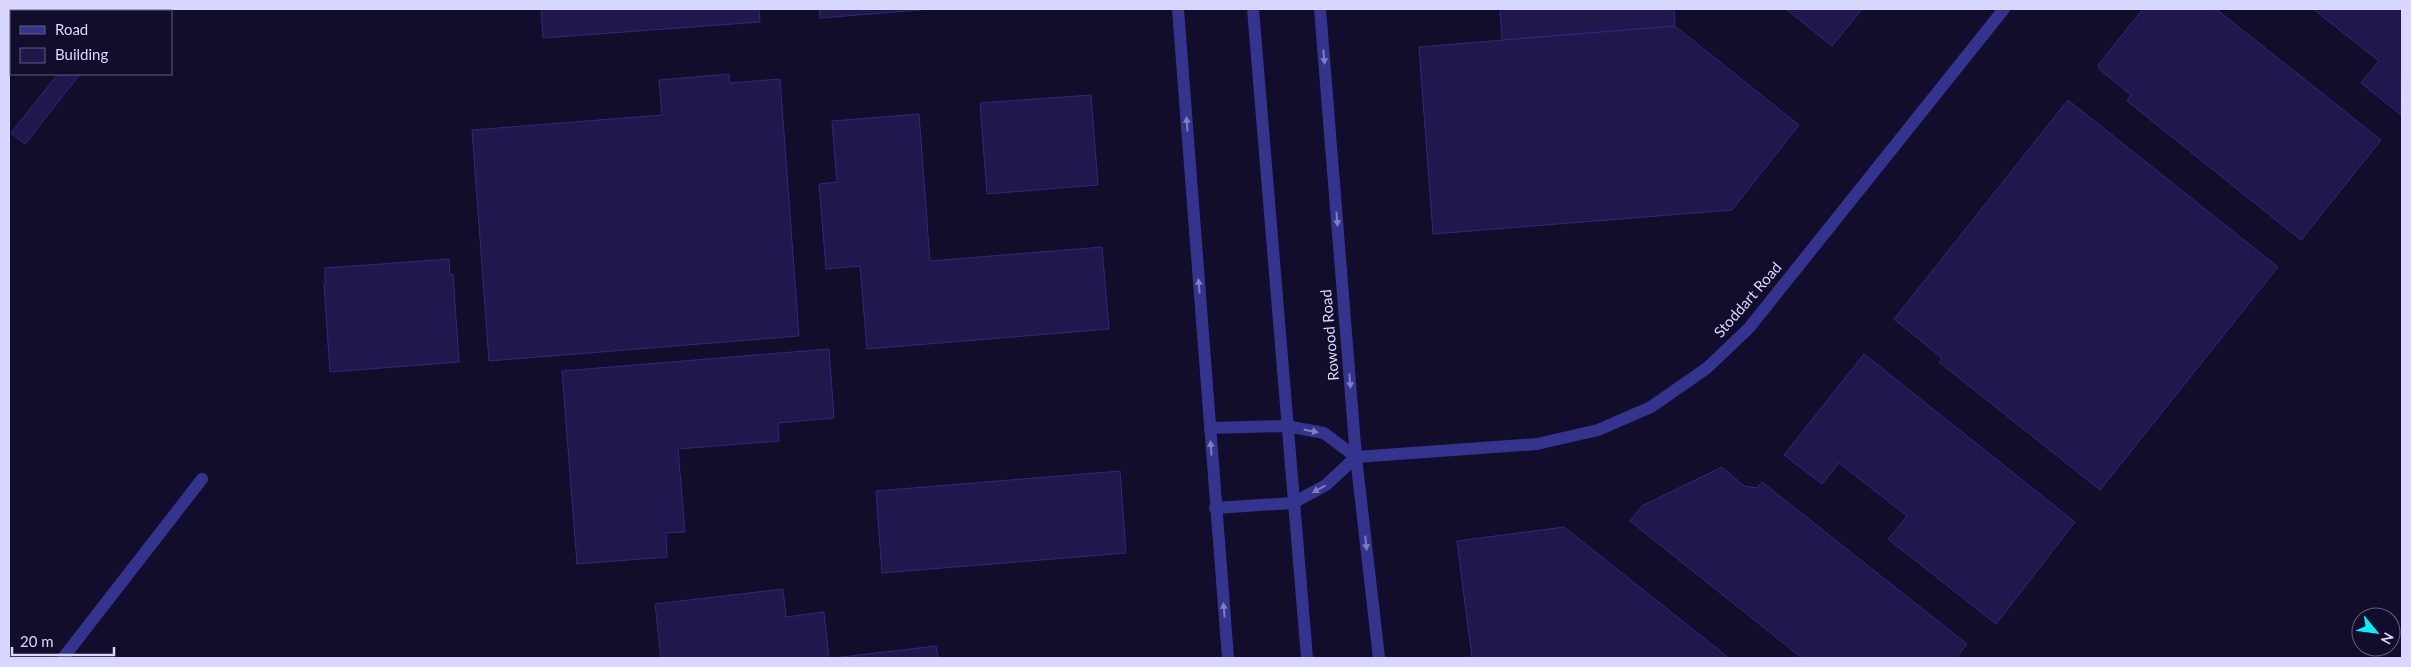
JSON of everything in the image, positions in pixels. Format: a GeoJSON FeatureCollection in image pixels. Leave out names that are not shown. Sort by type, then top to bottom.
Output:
{"type":"FeatureCollection","features":[{"type":"Feature","properties":{"kind":"street"},"geometry":{"type":"LineString","coordinates":[[1178,9],[1228,658]]}},
{"type":"Feature","properties":{"kind":"street"},"geometry":{"type":"LineString","coordinates":[[1252,9],[1307,658]]}},
{"type":"Feature","properties":{"kind":"street","name":"Rowood Road"},"geometry":{"type":"LineString","coordinates":[[1320,9],[1356,457],[1379,658]]}},
{"type":"Feature","properties":{"kind":"street","name":"Stoddart Road"},"geometry":{"type":"LineString","coordinates":[[1356,457],[1537,444],[1598,430],[1651,408],[1706,368],[1749,328],[2004,9]]}},
{"type":"Feature","properties":{"kind":"street"},"geometry":{"type":"LineString","coordinates":[[1210,428],[1286,426],[1324,433],[1356,457],[1326,485],[1293,503],[1215,508]]}},
{"type":"Feature","properties":{"kind":"street"},"geometry":{"type":"LineString","coordinates":[[63,658],[202,480]]}},
{"type":"Feature","properties":{"kind":"building"},"geometry":{"type":"Polygon","coordinates":[[[9,9],[56,9],[10,10],[9,69],[9,9]]]}},
{"type":"Feature","properties":{"kind":"building"},"geometry":{"type":"Polygon","coordinates":[[[109,9],[131,9],[130,10],[109,9]]]}},
{"type":"Feature","properties":{"kind":"building"},"geometry":{"type":"Polygon","coordinates":[[[541,9],[759,9],[760,22],[543,38],[541,9]]]}},
{"type":"Feature","properties":{"kind":"building"},"geometry":{"type":"Polygon","coordinates":[[[819,9],[933,9],[820,18],[819,9]]]}},
{"type":"Feature","properties":{"kind":"building"},"geometry":{"type":"Polygon","coordinates":[[[1500,9],[1674,9],[1675,26],[1502,40],[1500,9]]]}},
{"type":"Feature","properties":{"kind":"building"},"geometry":{"type":"Polygon","coordinates":[[[1786,9],[1862,9],[1832,46],[1786,9]]]}},
{"type":"Feature","properties":{"kind":"building"},"geometry":{"type":"Polygon","coordinates":[[[2143,9],[2216,9],[2381,140],[2301,240],[2127,101],[2131,95],[2099,69],[2098,65],[2143,9]]]}},
{"type":"Feature","properties":{"kind":"building"},"geometry":{"type":"Polygon","coordinates":[[[2313,9],[2402,9],[2401,115],[2361,83],[2379,61],[2313,9]]]}},
{"type":"Feature","properties":{"kind":"building"},"geometry":{"type":"Polygon","coordinates":[[[1675,26],[1799,125],[1732,210],[1433,234],[1419,47],[1675,26]]]}},
{"type":"Feature","properties":{"kind":"building"},"geometry":{"type":"Polygon","coordinates":[[[729,74],[730,83],[780,79],[799,336],[489,361],[472,130],[662,115],[659,80],[729,74]]]}},
{"type":"Feature","properties":{"kind":"building"},"geometry":{"type":"Polygon","coordinates":[[[57,75],[79,75],[25,144],[11,133],[57,75]]]}},
{"type":"Feature","properties":{"kind":"building"},"geometry":{"type":"Polygon","coordinates":[[[1091,95],[1098,185],[987,194],[980,103],[1091,95]]]}},
{"type":"Feature","properties":{"kind":"building"},"geometry":{"type":"Polygon","coordinates":[[[2068,100],[2278,267],[2100,490],[1939,362],[1942,358],[1894,319],[2068,100]]]}},
{"type":"Feature","properties":{"kind":"building"},"geometry":{"type":"Polygon","coordinates":[[[919,114],[930,261],[1102,247],[1109,329],[867,349],[860,266],[826,269],[819,184],[837,182],[832,121],[919,114]]]}},
{"type":"Feature","properties":{"kind":"building"},"geometry":{"type":"Polygon","coordinates":[[[449,259],[450,275],[453,274],[459,362],[330,372],[324,284],[325,268],[449,259]]]}},
{"type":"Feature","properties":{"kind":"building"},"geometry":{"type":"Polygon","coordinates":[[[829,349],[834,418],[778,423],[779,441],[678,449],[685,532],[666,533],[667,557],[577,564],[562,371],[829,349]]]}},
{"type":"Feature","properties":{"kind":"building"},"geometry":{"type":"Polygon","coordinates":[[[1864,354],[2075,522],[1996,624],[1888,539],[1907,516],[1839,463],[1822,484],[1784,455],[1864,354]]]}},
{"type":"Feature","properties":{"kind":"building"},"geometry":{"type":"Polygon","coordinates":[[[1722,467],[1744,486],[1757,488],[1762,482],[1967,644],[1956,658],[1802,658],[1630,521],[1642,506],[1722,467]]]}},
{"type":"Feature","properties":{"kind":"building"},"geometry":{"type":"Polygon","coordinates":[[[1120,471],[1126,553],[882,573],[876,491],[1120,471]]]}},
{"type":"Feature","properties":{"kind":"building"},"geometry":{"type":"Polygon","coordinates":[[[1564,527],[1729,658],[1472,658],[1457,541],[1564,527]]]}},
{"type":"Feature","properties":{"kind":"building"},"geometry":{"type":"Polygon","coordinates":[[[783,589],[786,617],[824,612],[829,658],[661,658],[655,604],[783,589]]]}},
{"type":"Feature","properties":{"kind":"building"},"geometry":{"type":"Polygon","coordinates":[[[936,646],[938,658],[833,658],[936,646]]]}}]}
